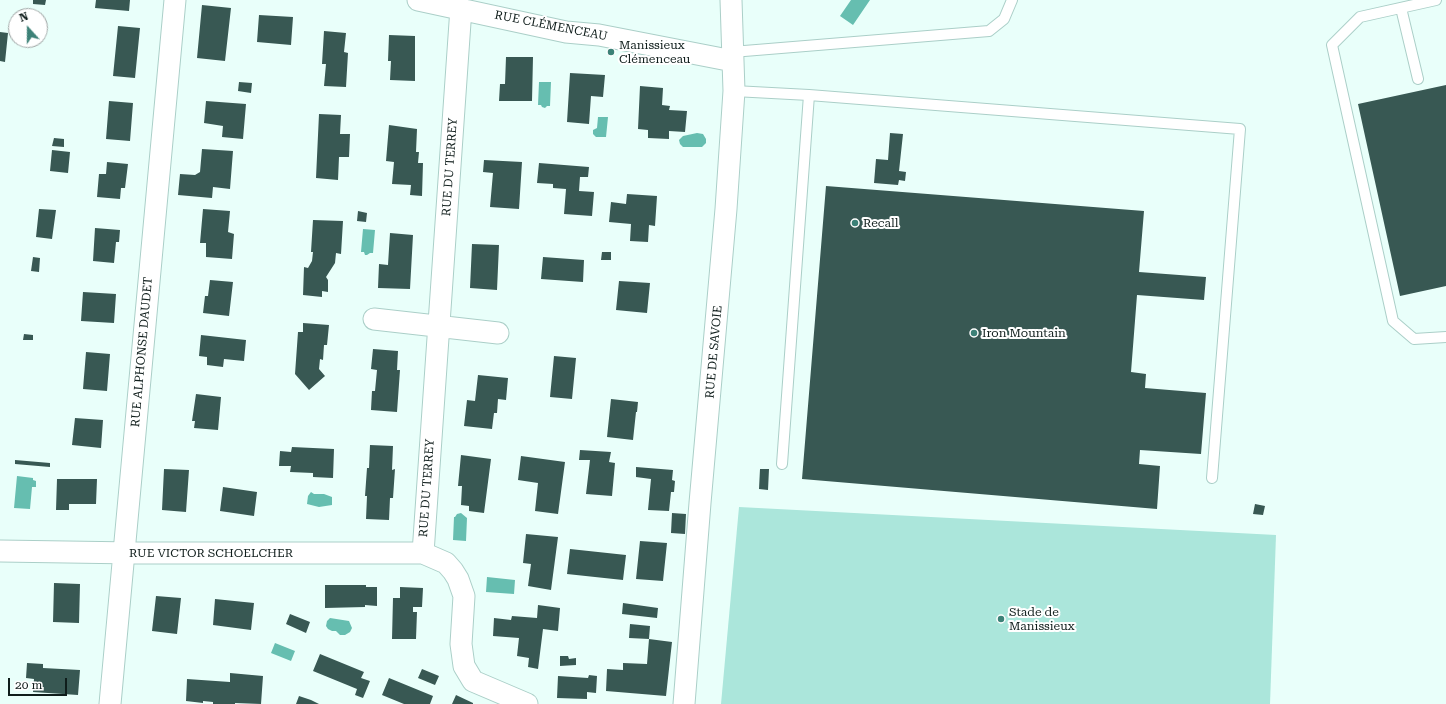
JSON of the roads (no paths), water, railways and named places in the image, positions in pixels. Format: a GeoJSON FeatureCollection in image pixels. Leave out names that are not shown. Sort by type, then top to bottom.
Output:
{"type":"FeatureCollection","features":[{"type":"Feature","properties":{"kind":"street","name":"RUE ALPHONSE DAUDET"},"geometry":{"type":"LineString","coordinates":[[110,704],[175,0]]}},
{"type":"Feature","properties":{"kind":"street","name":"RUE CLÉMENCEAU"},"geometry":{"type":"LineString","coordinates":[[418,0],[461,8],[566,32],[732,57]]}},
{"type":"Feature","properties":{"kind":"street","name":"RUE DE SAVOIE"},"geometry":{"type":"LineString","coordinates":[[684,704],[726,209],[734,91],[731,0]]}},
{"type":"Feature","properties":{"kind":"street","name":"RUE DU TERREY"},"geometry":{"type":"LineString","coordinates":[[423,553],[461,8]]}},
{"type":"Feature","properties":{"kind":"street"},"geometry":{"type":"LineString","coordinates":[[374,318],[498,333]]}},
{"type":"Feature","properties":{"kind":"street","name":"RUE VICTOR SCHOELCHER"},"geometry":{"type":"LineString","coordinates":[[0,551],[124,553],[423,553]]}},
{"type":"Feature","properties":{"kind":"street"},"geometry":{"type":"LineString","coordinates":[[423,553],[446,563],[453,570],[458,579],[464,596],[461,644],[464,666],[473,682],[528,704]]}},
{"type":"Feature","properties":{"kind":"lane"},"geometry":{"type":"LineString","coordinates":[[732,57],[989,31],[1004,19],[1012,0]]}},
{"type":"Feature","properties":{"kind":"lane"},"geometry":{"type":"LineString","coordinates":[[1436,0],[1360,18],[1332,45],[1393,321],[1414,339],[1446,337]]}},
{"type":"Feature","properties":{"kind":"lane"},"geometry":{"type":"LineString","coordinates":[[1401,8],[1418,79]]}},
{"type":"Feature","properties":{"kind":"lane"},"geometry":{"type":"LineString","coordinates":[[734,91],[809,94],[1240,129],[1212,478]]}},
{"type":"Feature","properties":{"kind":"lane"},"geometry":{"type":"LineString","coordinates":[[782,464],[809,94]]}},
{"type":"Feature","properties":{"kind":"place","name":"Manissieux Clémenceau"},"geometry":{"type":"Point","coordinates":[611,52]}},
{"type":"Feature","properties":{"kind":"place","name":"Recall"},"geometry":{"type":"Point","coordinates":[855,223]}},
{"type":"Feature","properties":{"kind":"place","name":"Iron Mountain"},"geometry":{"type":"Point","coordinates":[974,333]}},
{"type":"Feature","properties":{"kind":"place","name":"Stade de Manissieux"},"geometry":{"type":"Point","coordinates":[1001,619]}}]}
